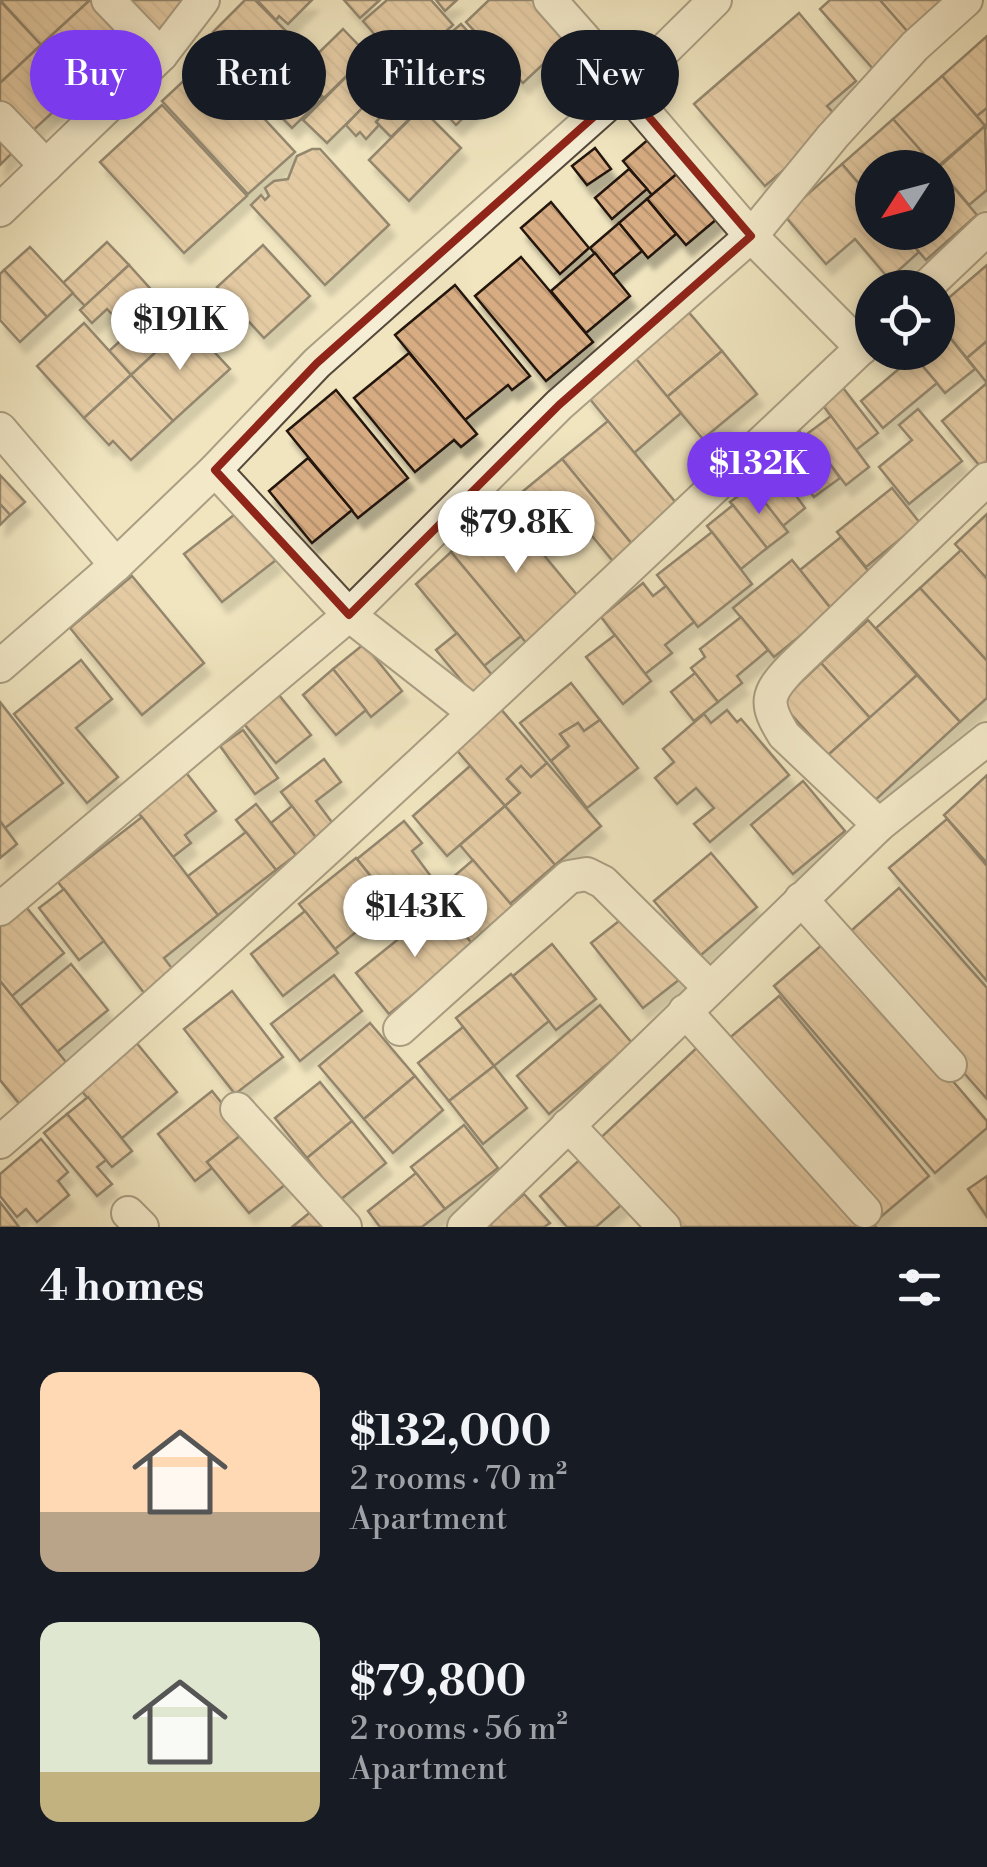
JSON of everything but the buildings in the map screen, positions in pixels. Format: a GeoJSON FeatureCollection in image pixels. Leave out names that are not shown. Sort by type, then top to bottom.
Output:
{"type":"FeatureCollection","features":[{"type":"Feature","properties":{"kind":"street"},"geometry":{"type":"LineString","coordinates":[[108,0],[137,30]]}},
{"type":"Feature","properties":{"kind":"street"},"geometry":{"type":"LineString","coordinates":[[162,54],[203,0]]}},
{"type":"Feature","properties":{"kind":"street"},"geometry":{"type":"LineString","coordinates":[[550,0],[576,30]]}},
{"type":"Feature","properties":{"kind":"street"},"geometry":{"type":"LineString","coordinates":[[679,36],[715,0]]}},
{"type":"Feature","properties":{"kind":"street"},"geometry":{"type":"LineString","coordinates":[[0,909],[349,614],[560,405],[751,236],[832,136],[915,46],[966,0]]}},
{"type":"Feature","properties":{"kind":"street"},"geometry":{"type":"LineString","coordinates":[[0,118],[46,166]]}},
{"type":"Feature","properties":{"kind":"street"},"geometry":{"type":"LineString","coordinates":[[0,210],[94,120]]}},
{"type":"Feature","properties":{"kind":"street"},"geometry":{"type":"LineString","coordinates":[[0,666],[116,565],[317,363],[590,120]]}},
{"type":"Feature","properties":{"kind":"street"},"geometry":{"type":"LineString","coordinates":[[653,120],[751,236],[855,332]]}},
{"type":"Feature","properties":{"kind":"street"},"geometry":{"type":"LineString","coordinates":[[945,270],[987,229]]}},
{"type":"Feature","properties":{"kind":"street"},"geometry":{"type":"LineString","coordinates":[[0,1142],[370,812],[855,354]]}},
{"type":"Feature","properties":{"kind":"street"},"geometry":{"type":"LineString","coordinates":[[0,429],[116,565]]}},
{"type":"Feature","properties":{"kind":"street"},"geometry":{"type":"LineString","coordinates":[[214,470],[349,614],[472,712]]}},
{"type":"Feature","properties":{"kind":"street"},"geometry":{"type":"LineString","coordinates":[[879,825],[784,735],[773,718],[768,699],[775,684],[987,479]]}},
{"type":"Feature","properties":{"kind":"street"},"geometry":{"type":"LineString","coordinates":[[464,1227],[879,825],[987,738]]}},
{"type":"Feature","properties":{"kind":"street"},"geometry":{"type":"LineString","coordinates":[[400,1029],[569,877],[587,874],[603,882],[709,987]]}},
{"type":"Feature","properties":{"kind":"street"},"geometry":{"type":"LineString","coordinates":[[800,900],[950,1065]]}},
{"type":"Feature","properties":{"kind":"street"},"geometry":{"type":"LineString","coordinates":[[685,1011],[865,1210]]}},
{"type":"Feature","properties":{"kind":"street"},"geometry":{"type":"LineString","coordinates":[[237,1109],[345,1227]]}},
{"type":"Feature","properties":{"kind":"street"},"geometry":{"type":"LineString","coordinates":[[568,1124],[664,1227]]}},
{"type":"Feature","properties":{"kind":"highlighted area"},"geometry":{"type":"Polygon","coordinates":[[[625,89],[751,236],[559,405],[349,615],[215,470],[317,363],[625,89]]]}}]}
